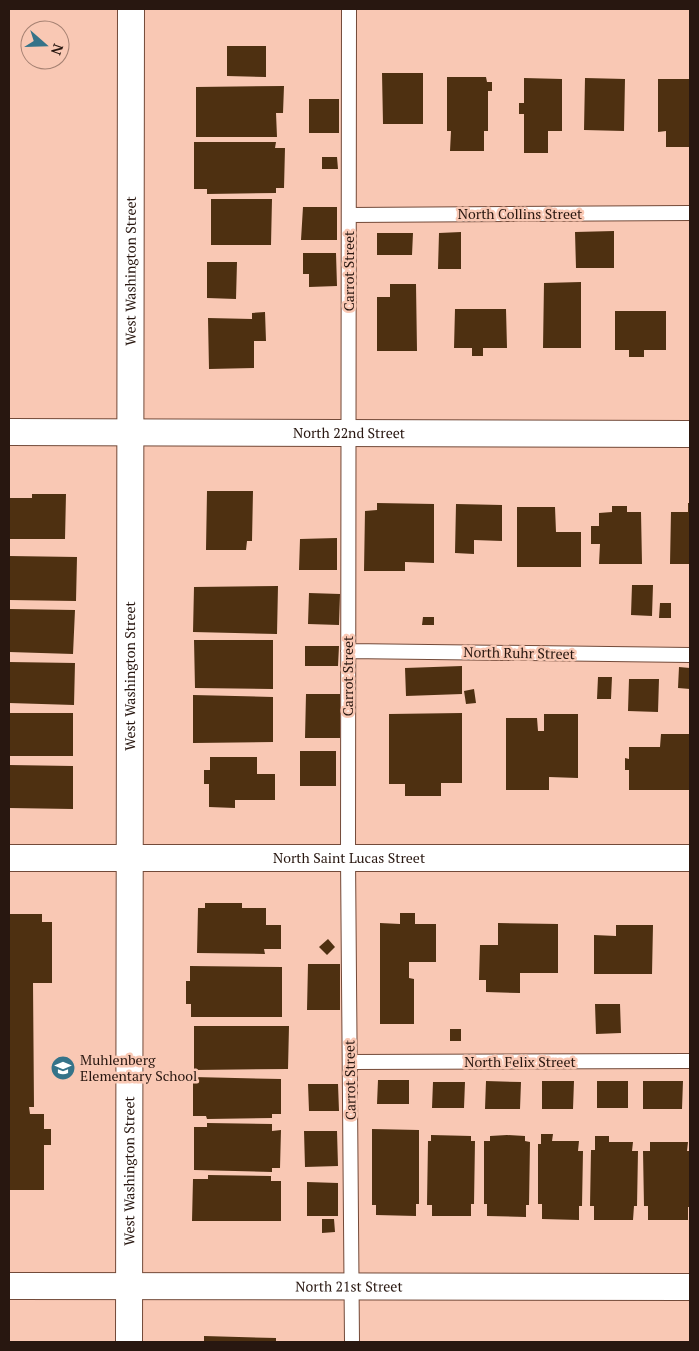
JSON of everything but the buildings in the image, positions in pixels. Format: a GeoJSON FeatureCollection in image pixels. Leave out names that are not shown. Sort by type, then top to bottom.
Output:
{"type":"FeatureCollection","features":[{"type":"Feature","properties":{"kind":"street","name":"West Washington Street"},"geometry":{"type":"LineString","coordinates":[[128,1342],[131,9]]}},
{"type":"Feature","properties":{"kind":"street","name":"North 22nd Street"},"geometry":{"type":"LineString","coordinates":[[9,432],[690,434]]}},
{"type":"Feature","properties":{"kind":"street","name":"North Saint Lucas Street"},"geometry":{"type":"LineString","coordinates":[[9,858],[690,858]]}},
{"type":"Feature","properties":{"kind":"street","name":"North 21st Street"},"geometry":{"type":"LineString","coordinates":[[9,1286],[690,1287]]}},
{"type":"Feature","properties":{"kind":"lane","name":"Carrot Street"},"geometry":{"type":"LineString","coordinates":[[349,9],[348,858],[352,1342]]}},
{"type":"Feature","properties":{"kind":"lane","name":"North Collins Street"},"geometry":{"type":"LineString","coordinates":[[349,214],[690,213]]}},
{"type":"Feature","properties":{"kind":"lane","name":"North Ruhr Street"},"geometry":{"type":"LineString","coordinates":[[348,651],[690,655]]}},
{"type":"Feature","properties":{"kind":"lane","name":"North Felix Street"},"geometry":{"type":"LineString","coordinates":[[350,1062],[690,1062]]}},
{"type":"Feature","properties":{"kind":"place","name":"Muhlenberg Elementary School"},"geometry":{"type":"Point","coordinates":[63,1068]}}]}
